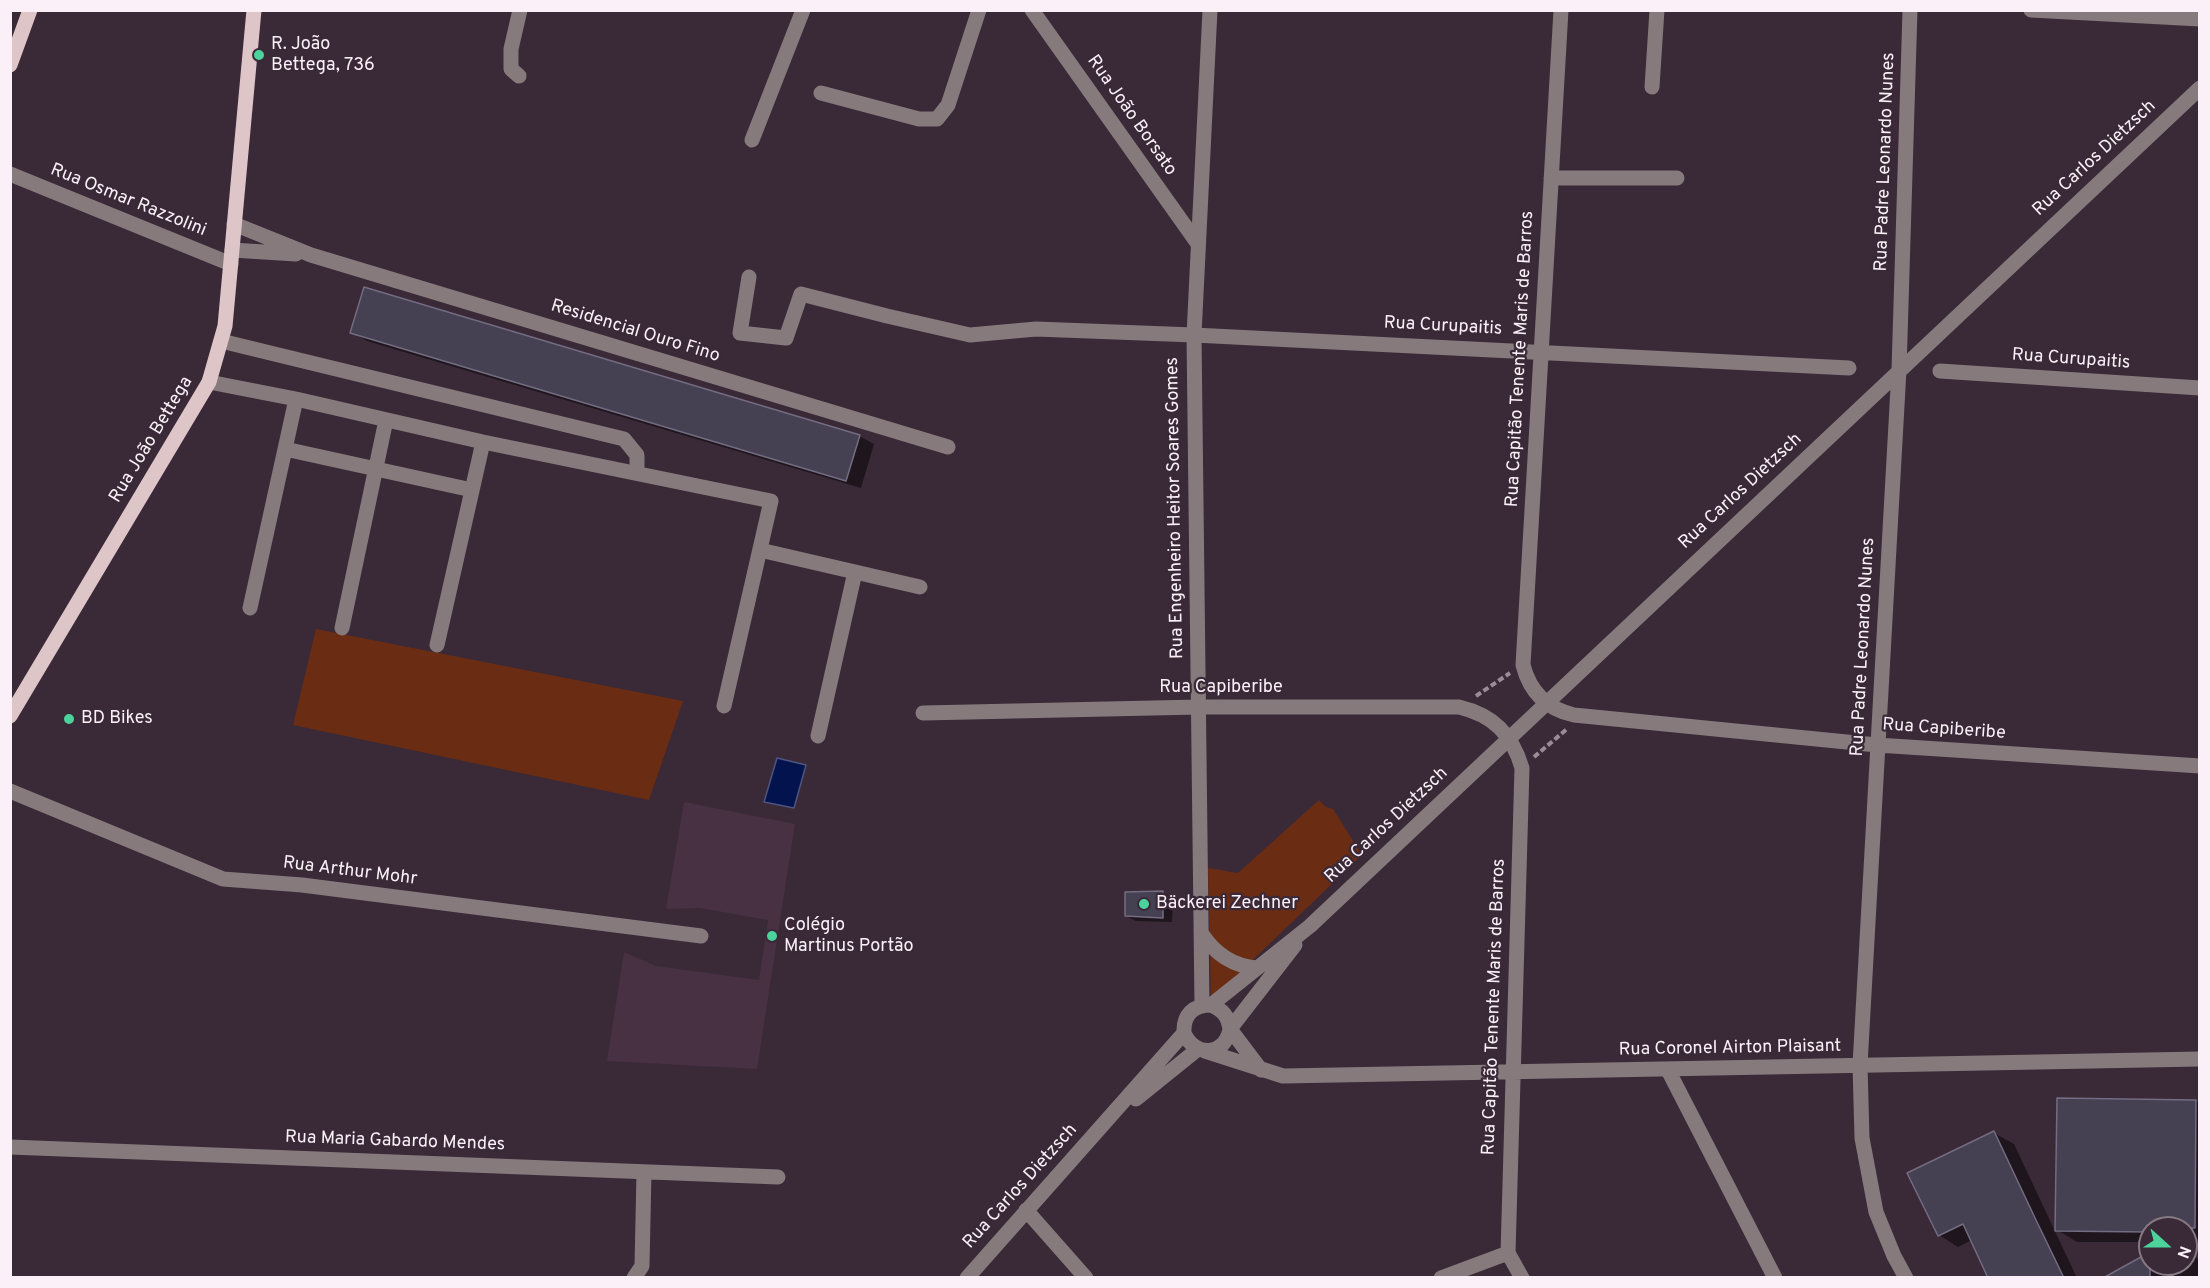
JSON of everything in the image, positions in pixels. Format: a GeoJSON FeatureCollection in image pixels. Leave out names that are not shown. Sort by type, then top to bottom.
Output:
{"type":"FeatureCollection","features":[{"type":"Feature","properties":{"kind":"main road","name":"Rua João Bettega"},"geometry":{"type":"LineString","coordinates":[[10,716],[209,382],[225,326],[254,10]]}},
{"type":"Feature","properties":{"kind":"main road"},"geometry":{"type":"LineString","coordinates":[[10,65],[28,11]]}},
{"type":"Feature","properties":{"kind":"street"},"geometry":{"type":"LineString","coordinates":[[519,76],[511,69],[511,49],[520,10]]}},
{"type":"Feature","properties":{"kind":"street"},"geometry":{"type":"LineString","coordinates":[[752,140],[803,10]]}},
{"type":"Feature","properties":{"kind":"street"},"geometry":{"type":"LineString","coordinates":[[821,93],[919,119],[937,119],[948,105],[979,10]]}},
{"type":"Feature","properties":{"kind":"street","name":"Rua João Borsato"},"geometry":{"type":"LineString","coordinates":[[1032,10],[1198,244]]}},
{"type":"Feature","properties":{"kind":"street","name":"Rua Engenheiro Heitor Soares Gomes"},"geometry":{"type":"LineString","coordinates":[[1207,1005],[1202,934],[1194,335],[1210,10]]}},
{"type":"Feature","properties":{"kind":"street","name":"Rua Capitão Tenente Maris de Barros"},"geometry":{"type":"LineString","coordinates":[[1546,703],[1532,689],[1523,665],[1561,10]]}},
{"type":"Feature","properties":{"kind":"street"},"geometry":{"type":"LineString","coordinates":[[1652,87],[1657,10]]}},
{"type":"Feature","properties":{"kind":"street","name":"Rua Padre Leonardo Nunes"},"geometry":{"type":"LineString","coordinates":[[1906,1278],[1875,1212],[1862,1138],[1860,1065],[1899,370],[1910,10]]}},
{"type":"Feature","properties":{"kind":"street"},"geometry":{"type":"LineString","coordinates":[[2031,10],[2199,18]]}},
{"type":"Feature","properties":{"kind":"street","name":"Rua Carlos Dietzsch"},"geometry":{"type":"LineString","coordinates":[[967,1278],[1184,1033],[1185,1018],[1190,1012],[1207,1005],[1310,926],[2199,88]]}},
{"type":"Feature","properties":{"kind":"street","name":"Rua Osmar Razzolini"},"geometry":{"type":"LineString","coordinates":[[10,174],[231,257]]}},
{"type":"Feature","properties":{"kind":"street"},"geometry":{"type":"LineString","coordinates":[[1551,178],[1677,178]]}},
{"type":"Feature","properties":{"kind":"street","name":"Residencial Ouro Fino"},"geometry":{"type":"LineString","coordinates":[[234,224],[311,255],[948,447]]}},
{"type":"Feature","properties":{"kind":"street","name":"Residencial Ouro Fino"},"geometry":{"type":"LineString","coordinates":[[231,257],[311,255]]}},
{"type":"Feature","properties":{"kind":"street","name":"Rua Curupaitis"},"geometry":{"type":"LineString","coordinates":[[749,277],[740,333],[786,338],[801,294],[970,335],[1036,329],[1542,351],[1849,368]]}},
{"type":"Feature","properties":{"kind":"street"},"geometry":{"type":"LineString","coordinates":[[221,341],[624,439],[637,455],[638,473]]}},
{"type":"Feature","properties":{"kind":"street","name":"Rua Curupaitis"},"geometry":{"type":"LineString","coordinates":[[1940,371],[2199,388]]}},
{"type":"Feature","properties":{"kind":"street"},"geometry":{"type":"LineString","coordinates":[[209,382],[296,399],[483,442],[771,501],[724,706]]}},
{"type":"Feature","properties":{"kind":"street"},"geometry":{"type":"LineString","coordinates":[[250,609],[296,399]]}},
{"type":"Feature","properties":{"kind":"street"},"geometry":{"type":"LineString","coordinates":[[342,628],[386,420]]}},
{"type":"Feature","properties":{"kind":"street"},"geometry":{"type":"LineString","coordinates":[[437,645],[483,442]]}},
{"type":"Feature","properties":{"kind":"street"},"geometry":{"type":"LineString","coordinates":[[285,449],[472,490]]}},
{"type":"Feature","properties":{"kind":"street"},"geometry":{"type":"LineString","coordinates":[[760,550],[920,587]]}},
{"type":"Feature","properties":{"kind":"street"},"geometry":{"type":"LineString","coordinates":[[818,736],[855,572]]}},
{"type":"Feature","properties":{"kind":"street","name":"Rua Capiberibe"},"geometry":{"type":"LineString","coordinates":[[1546,703],[1564,713],[1877,745],[2199,766]]}},
{"type":"Feature","properties":{"kind":"street","name":"Rua Capiberibe"},"geometry":{"type":"LineString","coordinates":[[923,713],[1199,707],[1459,707],[1492,720],[1509,737]]}},
{"type":"Feature","properties":{"kind":"street","name":"Rua Capitão Tenente Maris de Barros"},"geometry":{"type":"LineString","coordinates":[[1508,1253],[1522,768],[1509,737]]}},
{"type":"Feature","properties":{"kind":"street","name":"Rua Arthur Mohr"},"geometry":{"type":"LineString","coordinates":[[10,791],[223,879],[302,885],[701,936]]}},
{"type":"Feature","properties":{"kind":"street","name":"Rua Carlos Dietzsch"},"geometry":{"type":"LineString","coordinates":[[1105,1123],[1201,1050],[1219,1048],[1230,1029],[1310,926]]}},
{"type":"Feature","properties":{"kind":"street"},"geometry":{"type":"LineString","coordinates":[[1202,934],[1222,956],[1235,963],[1257,968]]}},
{"type":"Feature","properties":{"kind":"street"},"geometry":{"type":"LineString","coordinates":[[1207,1005],[1225,1013],[1230,1029],[1261,1070]]}},
{"type":"Feature","properties":{"kind":"street"},"geometry":{"type":"LineString","coordinates":[[1184,1033],[1191,1046],[1201,1050]]}},
{"type":"Feature","properties":{"kind":"street","name":"Rua Coronel Airton Plaisant"},"geometry":{"type":"LineString","coordinates":[[1201,1050],[1282,1076],[2199,1059]]}},
{"type":"Feature","properties":{"kind":"street"},"geometry":{"type":"LineString","coordinates":[[1668,1070],[1775,1278]]}},
{"type":"Feature","properties":{"kind":"street","name":"Rua Maria Gabardo Mendes"},"geometry":{"type":"LineString","coordinates":[[10,1147],[778,1177]]}},
{"type":"Feature","properties":{"kind":"street"},"geometry":{"type":"LineString","coordinates":[[634,1278],[642,1266],[644,1172]]}},
{"type":"Feature","properties":{"kind":"street"},"geometry":{"type":"LineString","coordinates":[[1026,1210],[1086,1278]]}},
{"type":"Feature","properties":{"kind":"street"},"geometry":{"type":"LineString","coordinates":[[1441,1278],[1508,1253],[1522,1278]]}},
{"type":"Feature","properties":{"kind":"path"},"geometry":{"type":"LineString","coordinates":[[1459,707],[1523,665]]}},
{"type":"Feature","properties":{"kind":"path"},"geometry":{"type":"LineString","coordinates":[[1522,768],[1584,715]]}},
{"type":"Feature","properties":{"kind":"shaded area"},"geometry":{"type":"Polygon","coordinates":[[[316,629],[683,701],[649,800],[293,725],[316,629]]]}},
{"type":"Feature","properties":{"kind":"shaded area"},"geometry":{"type":"Polygon","coordinates":[[[777,758],[806,765],[794,808],[764,802],[777,758]]]}},
{"type":"Feature","properties":{"kind":"shaded area"},"geometry":{"type":"Polygon","coordinates":[[[1319,800],[1326,807],[1333,809],[1362,855],[1211,1000],[1208,868],[1238,873],[1319,800]]]}},
{"type":"Feature","properties":{"kind":"shaded area","name":"Colégio Martinus Portão"},"geometry":{"type":"Polygon","coordinates":[[[684,802],[795,824],[757,1069],[607,1061],[624,952],[656,966],[759,980],[768,920],[700,908],[666,909],[684,802]]]}},
{"type":"Feature","properties":{"kind":"building"},"geometry":{"type":"Polygon","coordinates":[[[364,287],[860,435],[846,481],[350,333],[364,287]]]}},
{"type":"Feature","properties":{"kind":"building","name":"Bäckerei Zechner"},"geometry":{"type":"Polygon","coordinates":[[[1163,891],[1163,918],[1125,916],[1125,892],[1163,891]]]}},
{"type":"Feature","properties":{"kind":"building"},"geometry":{"type":"Polygon","coordinates":[[[2057,1098],[2196,1100],[2195,1216],[2138,1216],[2138,1232],[2055,1231],[2057,1098]]]}},
{"type":"Feature","properties":{"kind":"building"},"geometry":{"type":"Polygon","coordinates":[[[1994,1131],[2064,1278],[1988,1278],[1963,1224],[1938,1236],[1907,1173],[1994,1131]]]}},
{"type":"Feature","properties":{"kind":"building"},"geometry":{"type":"Polygon","coordinates":[[[2138,1259],[2138,1276],[2150,1276],[2150,1278],[2103,1278],[2138,1259]]]}},
{"type":"Feature","properties":{"kind":"place","name":"R. João Bettega, 736"},"geometry":{"type":"Point","coordinates":[259,55]}},
{"type":"Feature","properties":{"kind":"place","name":"BD Bikes"},"geometry":{"type":"Point","coordinates":[69,719]}},
{"type":"Feature","properties":{"kind":"place","name":"Bäckerei Zechner"},"geometry":{"type":"Point","coordinates":[1144,904]}},
{"type":"Feature","properties":{"kind":"place","name":"Colégio Martinus Portão"},"geometry":{"type":"Point","coordinates":[772,936]}}]}
